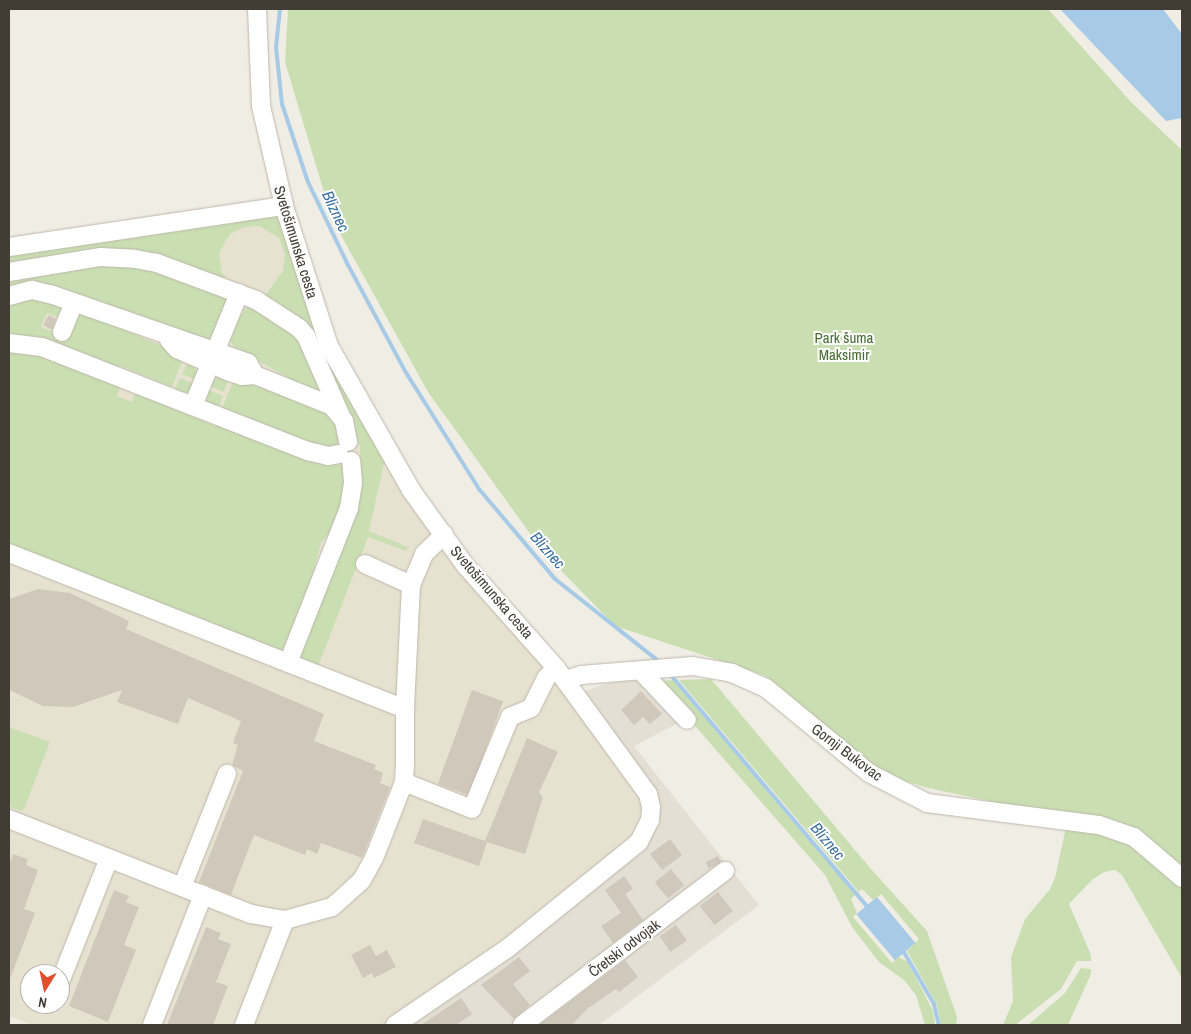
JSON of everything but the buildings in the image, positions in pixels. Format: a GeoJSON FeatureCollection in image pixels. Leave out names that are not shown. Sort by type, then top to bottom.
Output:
{"type":"FeatureCollection","features":[{"type":"Feature","properties":{"kind":"street","name":"Svetošimunska cesta"},"geometry":{"type":"LineString","coordinates":[[258,9],[261,106],[284,206],[329,346],[407,484],[465,565],[561,674],[648,794],[650,820],[646,832],[638,842],[508,948],[394,1025]]}},
{"type":"Feature","properties":{"kind":"street"},"geometry":{"type":"LineString","coordinates":[[9,247],[284,206]]}},
{"type":"Feature","properties":{"kind":"street"},"geometry":{"type":"LineString","coordinates":[[9,272],[101,257],[135,258],[157,262],[256,300],[299,328],[306,336],[347,428],[346,452],[353,482],[349,508],[288,663]]}},
{"type":"Feature","properties":{"kind":"street"},"geometry":{"type":"LineString","coordinates":[[9,296],[32,290],[74,302],[167,338],[178,337],[242,376],[255,375],[332,406],[340,414]]}},
{"type":"Feature","properties":{"kind":"street"},"geometry":{"type":"LineString","coordinates":[[193,406],[239,293]]}},
{"type":"Feature","properties":{"kind":"street"},"geometry":{"type":"LineString","coordinates":[[62,332],[74,302]]}},
{"type":"Feature","properties":{"kind":"street"},"geometry":{"type":"LineString","coordinates":[[9,342],[42,347],[308,451],[328,456],[346,452]]}},
{"type":"Feature","properties":{"kind":"street"},"geometry":{"type":"LineString","coordinates":[[9,819],[259,916],[285,920],[320,912],[357,887],[374,858],[404,782],[405,709],[411,585],[424,554],[444,535]]}},
{"type":"Feature","properties":{"kind":"street"},"geometry":{"type":"LineString","coordinates":[[9,553],[405,709]]}},
{"type":"Feature","properties":{"kind":"street"},"geometry":{"type":"LineString","coordinates":[[365,564],[411,585]]}},
{"type":"Feature","properties":{"kind":"street","name":"Gornji Bukovac"},"geometry":{"type":"LineString","coordinates":[[561,674],[693,666],[732,673],[766,688],[869,773],[927,803],[1099,825],[1134,837],[1182,878]]}},
{"type":"Feature","properties":{"kind":"street"},"geometry":{"type":"LineString","coordinates":[[646,670],[687,720]]}},
{"type":"Feature","properties":{"kind":"street"},"geometry":{"type":"LineString","coordinates":[[404,782],[472,809],[510,717],[531,708],[546,678],[561,674]]}},
{"type":"Feature","properties":{"kind":"street"},"geometry":{"type":"LineString","coordinates":[[182,887],[227,774]]}},
{"type":"Feature","properties":{"kind":"street"},"geometry":{"type":"LineString","coordinates":[[67,964],[109,858]]}},
{"type":"Feature","properties":{"kind":"street","name":"Čretski odvojak"},"geometry":{"type":"LineString","coordinates":[[522,1025],[725,871]]}},
{"type":"Feature","properties":{"kind":"street"},"geometry":{"type":"LineString","coordinates":[[152,1025],[203,895]]}},
{"type":"Feature","properties":{"kind":"street"},"geometry":{"type":"LineString","coordinates":[[244,1025],[285,920]]}},
{"type":"Feature","properties":{"kind":"shaded area"},"geometry":{"type":"Polygon","coordinates":[[[280,213],[326,351],[426,518],[572,696],[644,797],[647,814],[637,838],[535,920],[378,1025],[32,1025],[9,1016],[9,252],[280,213]]]}},
{"type":"Feature","properties":{"kind":"shaded area"},"geometry":{"type":"Polygon","coordinates":[[[644,679],[684,720],[634,746],[759,905],[599,1025],[377,1025],[572,696],[604,684],[644,679]]]}},
{"type":"Feature","properties":{"kind":"green space","name":"Park šuma Maksimir"},"geometry":{"type":"Polygon","coordinates":[[[288,9],[1048,9],[1131,102],[1182,150],[1182,978],[1122,875],[1115,870],[1104,872],[1092,880],[1069,904],[1091,955],[1091,961],[1077,961],[1061,989],[1015,1025],[1003,1025],[1013,1001],[1011,957],[1025,919],[1050,889],[1055,878],[1065,832],[1065,817],[928,788],[873,771],[766,676],[615,626],[544,553],[428,392],[332,219],[285,62],[288,9]]]}},
{"type":"Feature","properties":{"kind":"green space"},"geometry":{"type":"Polygon","coordinates":[[[278,208],[385,459],[369,531],[408,547],[406,551],[368,537],[317,669],[293,659],[360,483],[360,447],[353,423],[318,355],[264,297],[283,271],[285,255],[279,238],[259,226],[244,227],[230,234],[219,253],[222,274],[227,276],[222,281],[159,259],[9,268],[9,252],[278,208]]]}},
{"type":"Feature","properties":{"kind":"green space"},"geometry":{"type":"Polygon","coordinates":[[[116,264],[149,269],[229,298],[212,341],[185,331],[163,330],[25,283],[9,287],[9,278],[90,265],[116,264]]]}},
{"type":"Feature","properties":{"kind":"green space"},"geometry":{"type":"Polygon","coordinates":[[[26,297],[64,305],[61,319],[47,313],[41,327],[65,337],[79,310],[166,348],[183,359],[172,387],[121,366],[119,370],[9,335],[9,306],[26,297]]]}},
{"type":"Feature","properties":{"kind":"green space"},"geometry":{"type":"Polygon","coordinates":[[[246,307],[252,307],[297,334],[322,391],[319,394],[233,346],[229,337],[246,307]]]}},
{"type":"Feature","properties":{"kind":"green space"},"geometry":{"type":"Polygon","coordinates":[[[9,348],[33,351],[114,384],[120,387],[117,396],[132,402],[135,393],[215,426],[217,422],[326,464],[343,465],[346,499],[333,529],[321,543],[305,600],[282,654],[9,545],[9,348]]]}},
{"type":"Feature","properties":{"kind":"green space"},"geometry":{"type":"Polygon","coordinates":[[[188,362],[196,370],[197,380],[182,374],[188,362]]]}},
{"type":"Feature","properties":{"kind":"green space"},"geometry":{"type":"Polygon","coordinates":[[[218,377],[229,377],[224,392],[208,385],[218,377]]]}},
{"type":"Feature","properties":{"kind":"green space"},"geometry":{"type":"Polygon","coordinates":[[[180,378],[195,384],[189,392],[174,392],[180,378]]]}},
{"type":"Feature","properties":{"kind":"green space"},"geometry":{"type":"Polygon","coordinates":[[[234,379],[321,407],[338,425],[340,438],[335,448],[302,443],[300,438],[238,414],[221,411],[234,379]]]}},
{"type":"Feature","properties":{"kind":"green space"},"geometry":{"type":"Polygon","coordinates":[[[206,389],[223,396],[218,409],[207,403],[206,389]]]}},
{"type":"Feature","properties":{"kind":"green space"},"geometry":{"type":"Polygon","coordinates":[[[711,679],[871,869],[927,931],[957,1017],[956,1025],[941,1025],[937,1005],[907,951],[919,939],[881,894],[873,900],[862,889],[859,892],[679,680],[711,679]]]}},
{"type":"Feature","properties":{"kind":"green space"},"geometry":{"type":"Polygon","coordinates":[[[673,680],[855,895],[851,899],[857,913],[853,917],[892,963],[899,957],[908,962],[933,1011],[935,1025],[925,1025],[916,995],[904,980],[879,962],[852,927],[825,875],[656,681],[673,680]]]}},
{"type":"Feature","properties":{"kind":"green space"},"geometry":{"type":"Polygon","coordinates":[[[9,727],[50,742],[24,809],[21,811],[9,806],[9,727]]]}},
{"type":"Feature","properties":{"kind":"green space"},"geometry":{"type":"Polygon","coordinates":[[[1081,968],[1091,969],[1091,974],[1068,1025],[1028,1025],[1065,993],[1081,968]]]}},
{"type":"Feature","properties":{"kind":"water"},"geometry":{"type":"Polygon","coordinates":[[[1060,9],[1163,9],[1182,34],[1182,118],[1166,121],[1060,9]]]}},
{"type":"Feature","properties":{"kind":"water"},"geometry":{"type":"Polygon","coordinates":[[[877,897],[916,943],[895,960],[856,914],[877,897]]]}},
{"type":"Feature","properties":{"kind":"waterway","name":"Bliznec"},"geometry":{"type":"LineString","coordinates":[[280,9],[276,47],[282,104],[308,182],[348,265],[405,371],[479,489],[555,579],[661,663]]}},
{"type":"Feature","properties":{"kind":"waterway","name":"Bliznec"},"geometry":{"type":"LineString","coordinates":[[670,674],[869,909]]}},
{"type":"Feature","properties":{"kind":"waterway","name":"Bliznec"},"geometry":{"type":"LineString","coordinates":[[902,949],[934,1004],[939,1025]]}}]}
